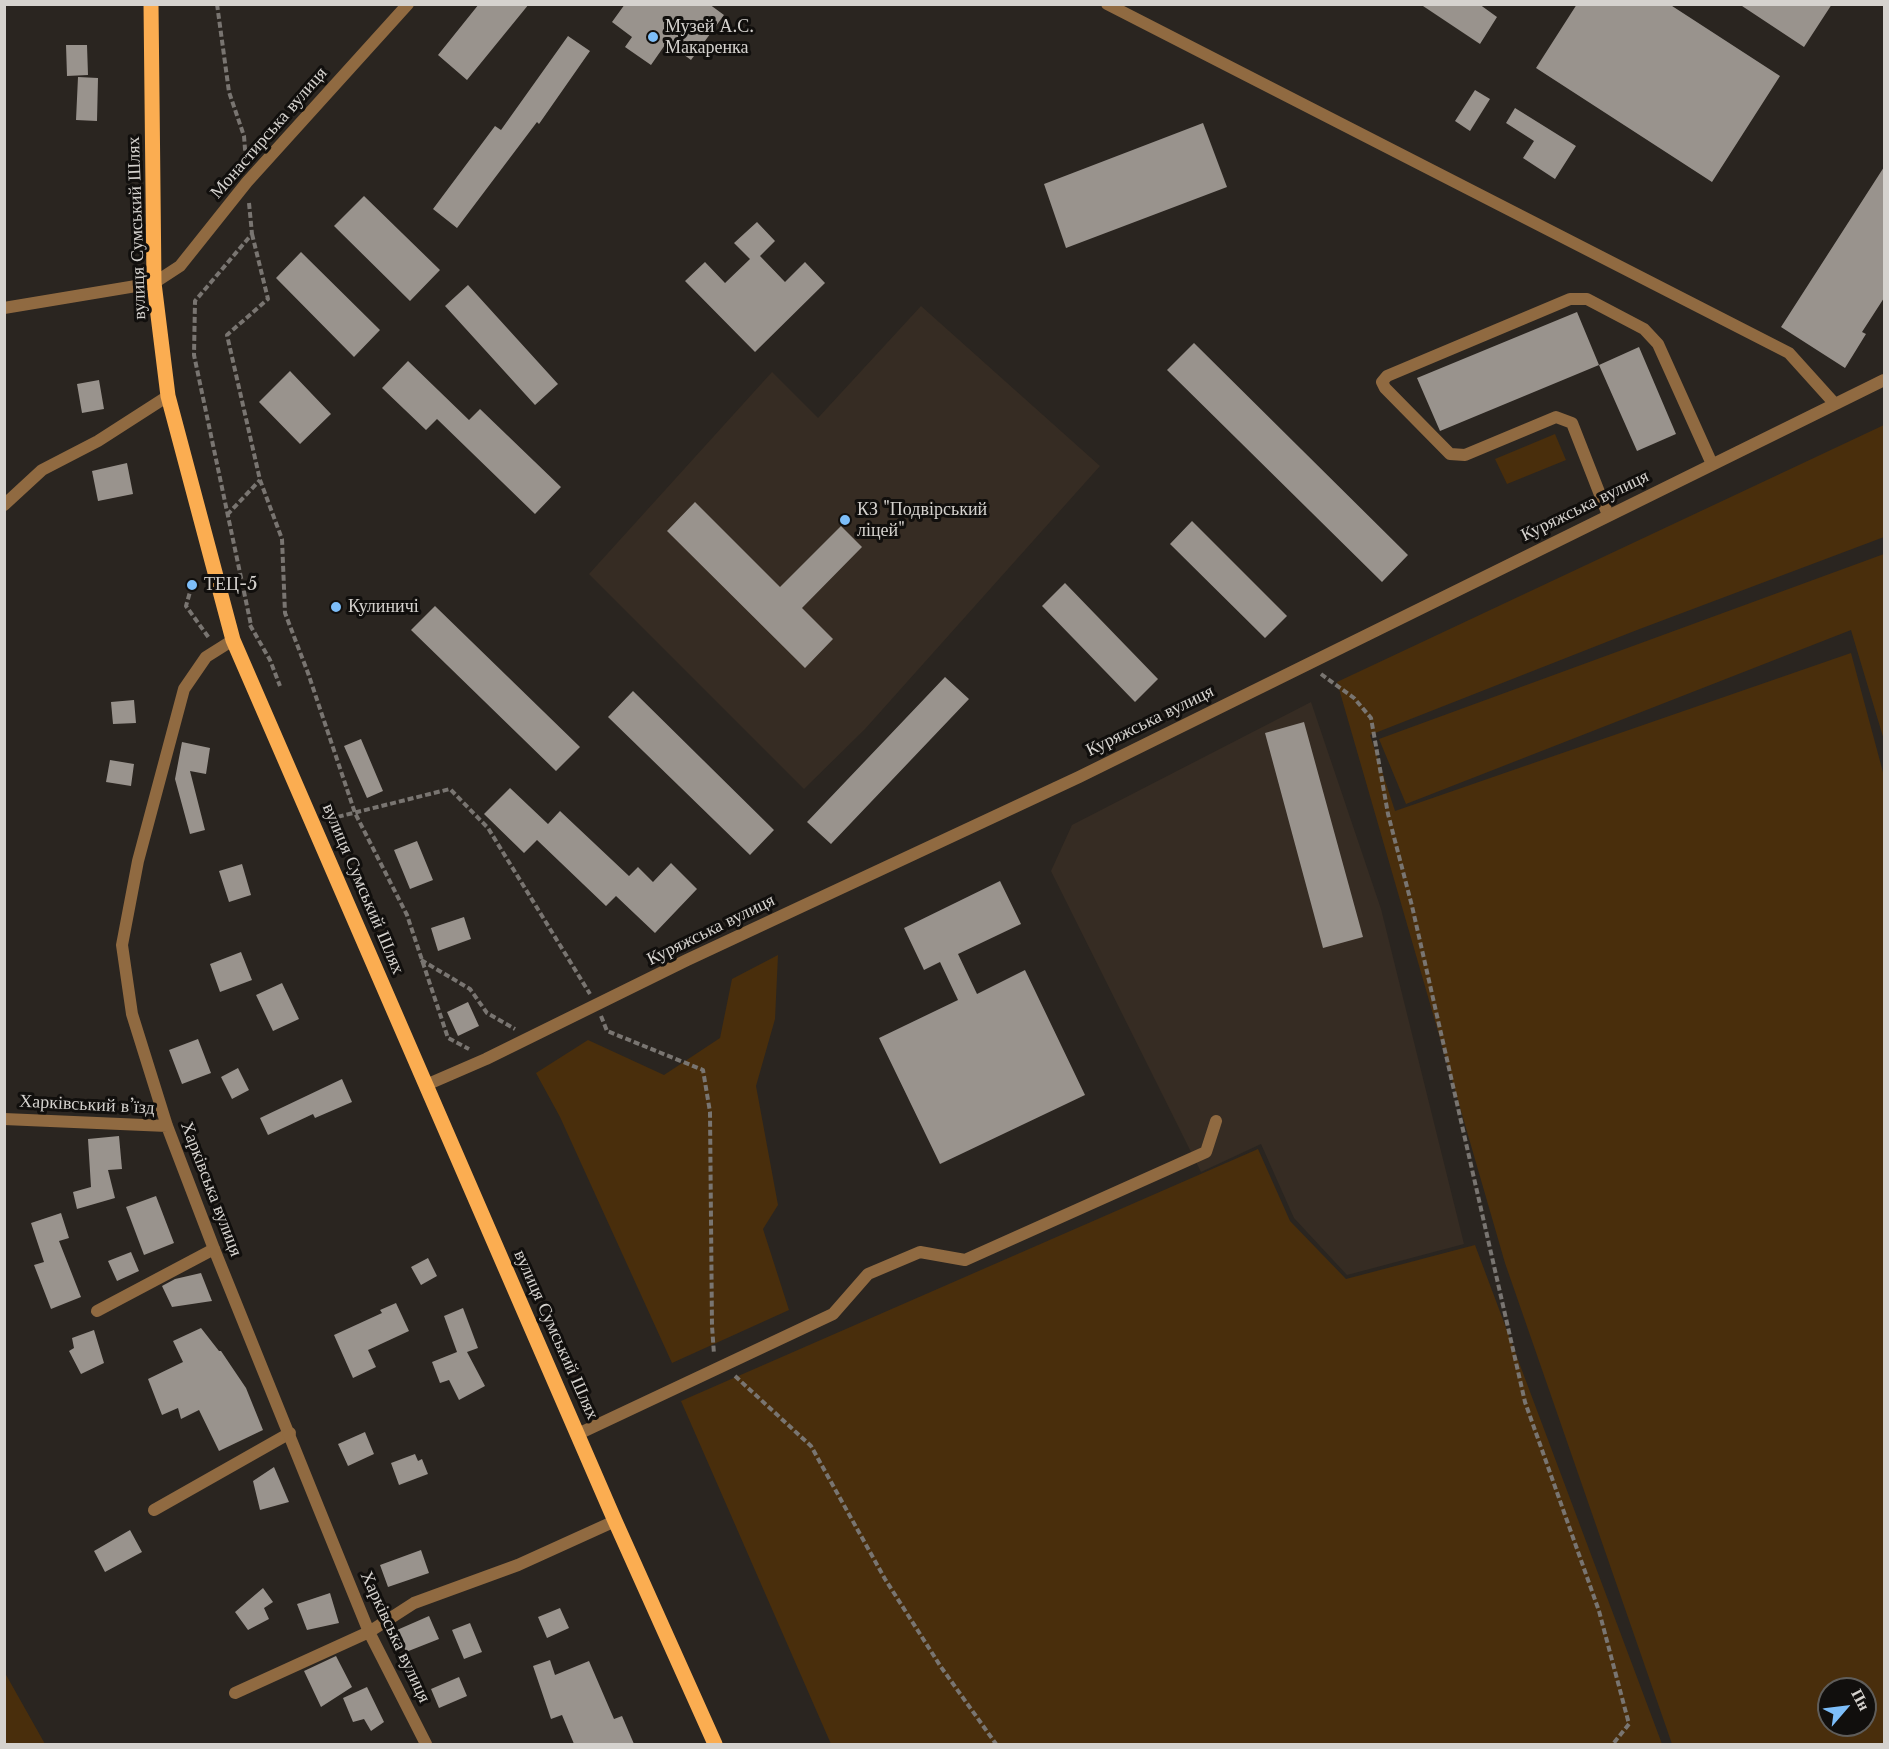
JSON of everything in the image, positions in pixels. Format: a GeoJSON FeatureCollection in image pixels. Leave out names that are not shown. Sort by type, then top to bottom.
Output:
{"type":"FeatureCollection","features":[{"type":"Feature","properties":{"kind":"main road","name":"вулиця Сумський Шлях"},"geometry":{"type":"LineString","coordinates":[[151,4],[154,283],[168,396],[232,640],[314,823],[615,1521],[715,1744]]}},
{"type":"Feature","properties":{"kind":"street","name":"Монастирська вулиця"},"geometry":{"type":"LineString","coordinates":[[154,283],[180,266],[247,182],[408,4]]}},
{"type":"Feature","properties":{"kind":"street"},"geometry":{"type":"LineString","coordinates":[[1107,4],[1789,353],[1834,404]]}},
{"type":"Feature","properties":{"kind":"street"},"geometry":{"type":"LineString","coordinates":[[4,308],[154,283]]}},
{"type":"Feature","properties":{"kind":"street"},"geometry":{"type":"LineString","coordinates":[[1608,515],[1572,423],[1556,417],[1465,455],[1450,454],[1385,388],[1383,382],[1387,376],[1570,299],[1587,299],[1644,329],[1658,344],[1712,464]]}},
{"type":"Feature","properties":{"kind":"street","name":"Куряжська вулиця"},"geometry":{"type":"LineString","coordinates":[[426,1085],[486,1059],[687,960],[1078,777],[1884,380]]}},
{"type":"Feature","properties":{"kind":"street"},"geometry":{"type":"LineString","coordinates":[[4,505],[42,470],[98,441],[168,396]]}},
{"type":"Feature","properties":{"kind":"street","name":"Харківська вулиця"},"geometry":{"type":"LineString","coordinates":[[232,640],[206,657],[184,689],[138,861],[122,945],[132,1014],[167,1126],[214,1249],[369,1632],[426,1744]]}},
{"type":"Feature","properties":{"kind":"street","name":"Харківський в’їзд"},"geometry":{"type":"LineString","coordinates":[[4,1119],[167,1126]]}},
{"type":"Feature","properties":{"kind":"street"},"geometry":{"type":"LineString","coordinates":[[578,1434],[833,1314],[868,1274],[920,1252],[965,1260],[1206,1152],[1216,1120]]}},
{"type":"Feature","properties":{"kind":"street"},"geometry":{"type":"LineString","coordinates":[[97,1311],[214,1249]]}},
{"type":"Feature","properties":{"kind":"street"},"geometry":{"type":"LineString","coordinates":[[154,1510],[290,1433]]}},
{"type":"Feature","properties":{"kind":"street"},"geometry":{"type":"LineString","coordinates":[[235,1694],[369,1632],[414,1603],[518,1565],[615,1521]]}},
{"type":"Feature","properties":{"kind":"path"},"geometry":{"type":"LineString","coordinates":[[217,4],[229,92],[244,136],[252,234],[268,299],[227,335],[260,480],[282,540],[285,613],[308,673],[355,813],[407,915],[420,960],[448,1038],[486,1059]]}},
{"type":"Feature","properties":{"kind":"path"},"geometry":{"type":"LineString","coordinates":[[251,625],[194,355],[195,301],[252,234]]}},
{"type":"Feature","properties":{"kind":"path"},"geometry":{"type":"LineString","coordinates":[[227,515],[260,480]]}},
{"type":"Feature","properties":{"kind":"path"},"geometry":{"type":"LineString","coordinates":[[1307,663],[1354,698],[1371,718],[1388,814],[1412,906],[1525,1402],[1599,1611],[1629,1724],[1613,1744]]}},
{"type":"Feature","properties":{"kind":"path"},"geometry":{"type":"LineString","coordinates":[[314,823],[450,789],[488,828],[597,1005],[608,1031],[703,1070],[710,1112],[712,1326],[715,1358],[811,1446],[885,1579],[941,1667],[996,1744]]}},
{"type":"Feature","properties":{"kind":"path"},"geometry":{"type":"LineString","coordinates":[[420,960],[470,989],[487,1013],[513,1029],[541,1032]]}},
{"type":"Feature","properties":{"kind":"shaded area","name":"КЗ \"Подвірський ліцей\""},"geometry":{"type":"Polygon","coordinates":[[[921,306],[1100,466],[865,729],[804,789],[589,574],[772,372],[818,418],[921,306]]]}},
{"type":"Feature","properties":{"kind":"shaded area"},"geometry":{"type":"Polygon","coordinates":[[[1884,425],[1884,537],[1637,630],[1370,735],[1395,811],[1851,653],[1884,776],[1884,1744],[1672,1744],[1505,1263],[1337,682],[1884,425]]]}},
{"type":"Feature","properties":{"kind":"shaded area"},"geometry":{"type":"Polygon","coordinates":[[[1555,434],[1566,460],[1507,484],[1495,459],[1555,434]]]}},
{"type":"Feature","properties":{"kind":"shaded area"},"geometry":{"type":"Polygon","coordinates":[[[1884,554],[1884,740],[1851,630],[1406,804],[1379,739],[1884,554]]]}},
{"type":"Feature","properties":{"kind":"shaded area"},"geometry":{"type":"Polygon","coordinates":[[[1311,702],[1381,909],[1464,1244],[1347,1275],[1294,1218],[1261,1144],[1201,1172],[1051,871],[1072,825],[1311,702]]]}},
{"type":"Feature","properties":{"kind":"shaded area"},"geometry":{"type":"Polygon","coordinates":[[[778,955],[775,1019],[756,1086],[778,1205],[763,1229],[789,1310],[672,1363],[560,1117],[536,1073],[588,1040],[664,1075],[720,1038],[732,979],[778,955]]]}},
{"type":"Feature","properties":{"kind":"shaded area"},"geometry":{"type":"Polygon","coordinates":[[[1258,1149],[1290,1221],[1346,1279],[1475,1245],[1662,1744],[831,1744],[681,1401],[1258,1149]]]}},
{"type":"Feature","properties":{"kind":"shaded area"},"geometry":{"type":"Polygon","coordinates":[[[5,1673],[45,1744],[5,1744],[5,1673]]]}},
{"type":"Feature","properties":{"kind":"building"},"geometry":{"type":"Polygon","coordinates":[[[479,4],[529,4],[467,80],[438,55],[479,4]]]}},
{"type":"Feature","properties":{"kind":"building"},"geometry":{"type":"Polygon","coordinates":[[[625,4],[709,4],[724,15],[691,60],[667,42],[651,65],[625,47],[632,37],[612,22],[625,4]]]}},
{"type":"Feature","properties":{"kind":"building"},"geometry":{"type":"Polygon","coordinates":[[[1420,4],[1479,4],[1497,17],[1480,44],[1420,4]]]}},
{"type":"Feature","properties":{"kind":"building"},"geometry":{"type":"Polygon","coordinates":[[[1577,4],[1669,4],[1780,76],[1712,182],[1536,68],[1577,4]]]}},
{"type":"Feature","properties":{"kind":"building"},"geometry":{"type":"Polygon","coordinates":[[[1739,4],[1832,4],[1804,47],[1739,4]]]}},
{"type":"Feature","properties":{"kind":"building"},"geometry":{"type":"Polygon","coordinates":[[[568,36],[590,51],[539,124],[537,122],[457,228],[433,209],[495,126],[501,130],[568,36]]]}},
{"type":"Feature","properties":{"kind":"building"},"geometry":{"type":"Polygon","coordinates":[[[66,45],[87,45],[88,75],[67,76],[66,45]]]}},
{"type":"Feature","properties":{"kind":"building"},"geometry":{"type":"Polygon","coordinates":[[[78,77],[98,78],[97,121],[76,120],[78,77]]]}},
{"type":"Feature","properties":{"kind":"building"},"geometry":{"type":"Polygon","coordinates":[[[1475,90],[1490,99],[1470,131],[1455,121],[1475,90]]]}},
{"type":"Feature","properties":{"kind":"building"},"geometry":{"type":"Polygon","coordinates":[[[1515,108],[1576,146],[1555,179],[1523,158],[1534,141],[1506,123],[1515,108]]]}},
{"type":"Feature","properties":{"kind":"building"},"geometry":{"type":"Polygon","coordinates":[[[1203,123],[1227,187],[1066,248],[1044,184],[1203,123]]]}},
{"type":"Feature","properties":{"kind":"building"},"geometry":{"type":"Polygon","coordinates":[[[1884,167],[1884,298],[1862,332],[1866,334],[1845,368],[1781,327],[1884,167]]]}},
{"type":"Feature","properties":{"kind":"building"},"geometry":{"type":"Polygon","coordinates":[[[364,196],[440,270],[410,301],[334,226],[364,196]]]}},
{"type":"Feature","properties":{"kind":"building"},"geometry":{"type":"Polygon","coordinates":[[[757,222],[775,241],[760,256],[785,282],[805,262],[825,283],[755,352],[685,281],[705,262],[725,283],[750,259],[734,243],[757,222]]]}},
{"type":"Feature","properties":{"kind":"building"},"geometry":{"type":"Polygon","coordinates":[[[301,252],[380,330],[354,357],[276,278],[301,252]]]}},
{"type":"Feature","properties":{"kind":"building"},"geometry":{"type":"Polygon","coordinates":[[[468,285],[558,384],[535,405],[445,306],[468,285]]]}},
{"type":"Feature","properties":{"kind":"building"},"geometry":{"type":"Polygon","coordinates":[[[1577,312],[1599,365],[1440,431],[1417,378],[1577,312]]]}},
{"type":"Feature","properties":{"kind":"building"},"geometry":{"type":"Polygon","coordinates":[[[1194,343],[1408,555],[1382,582],[1167,370],[1194,343]]]}},
{"type":"Feature","properties":{"kind":"building"},"geometry":{"type":"Polygon","coordinates":[[[1639,347],[1676,434],[1637,451],[1599,365],[1639,347]]]}},
{"type":"Feature","properties":{"kind":"building"},"geometry":{"type":"Polygon","coordinates":[[[408,361],[469,420],[480,409],[561,487],[535,514],[437,419],[426,430],[382,388],[408,361]]]}},
{"type":"Feature","properties":{"kind":"building"},"geometry":{"type":"Polygon","coordinates":[[[290,371],[331,414],[300,444],[259,402],[290,371]]]}},
{"type":"Feature","properties":{"kind":"building"},"geometry":{"type":"Polygon","coordinates":[[[99,380],[104,409],[82,413],[77,384],[99,380]]]}},
{"type":"Feature","properties":{"kind":"building"},"geometry":{"type":"Polygon","coordinates":[[[127,463],[133,494],[98,501],[92,471],[127,463]]]}},
{"type":"Feature","properties":{"kind":"building"},"geometry":{"type":"Polygon","coordinates":[[[695,502],[780,587],[841,526],[862,547],[802,608],[833,639],[805,668],[667,531],[695,502]]]}},
{"type":"Feature","properties":{"kind":"building"},"geometry":{"type":"Polygon","coordinates":[[[1192,521],[1287,616],[1265,638],[1170,544],[1192,521]]]}},
{"type":"Feature","properties":{"kind":"building"},"geometry":{"type":"Polygon","coordinates":[[[1065,583],[1158,679],[1135,702],[1042,606],[1065,583]]]}},
{"type":"Feature","properties":{"kind":"building"},"geometry":{"type":"Polygon","coordinates":[[[435,606],[580,747],[556,771],[411,630],[435,606]]]}},
{"type":"Feature","properties":{"kind":"building"},"geometry":{"type":"Polygon","coordinates":[[[945,677],[969,699],[831,844],[807,822],[945,677]]]}},
{"type":"Feature","properties":{"kind":"building"},"geometry":{"type":"Polygon","coordinates":[[[633,691],[774,830],[750,855],[608,717],[633,691]]]}},
{"type":"Feature","properties":{"kind":"building"},"geometry":{"type":"Polygon","coordinates":[[[134,700],[136,723],[113,724],[111,702],[134,700]]]}},
{"type":"Feature","properties":{"kind":"building"},"geometry":{"type":"Polygon","coordinates":[[[1304,722],[1363,937],[1323,948],[1265,733],[1304,722]]]}},
{"type":"Feature","properties":{"kind":"building"},"geometry":{"type":"Polygon","coordinates":[[[361,739],[383,791],[367,798],[344,746],[361,739]]]}},
{"type":"Feature","properties":{"kind":"building"},"geometry":{"type":"Polygon","coordinates":[[[182,742],[210,748],[206,774],[190,771],[205,830],[190,834],[175,779],[182,742]]]}},
{"type":"Feature","properties":{"kind":"building"},"geometry":{"type":"Polygon","coordinates":[[[110,760],[134,764],[131,786],[106,782],[110,760]]]}},
{"type":"Feature","properties":{"kind":"building"},"geometry":{"type":"Polygon","coordinates":[[[510,788],[548,824],[560,811],[629,876],[638,867],[653,882],[671,863],[697,889],[655,933],[616,896],[606,906],[537,840],[524,853],[484,814],[510,788]]]}},
{"type":"Feature","properties":{"kind":"building"},"geometry":{"type":"Polygon","coordinates":[[[417,841],[433,880],[410,889],[394,850],[417,841]]]}},
{"type":"Feature","properties":{"kind":"building"},"geometry":{"type":"Polygon","coordinates":[[[242,864],[251,895],[229,902],[219,871],[242,864]]]}},
{"type":"Feature","properties":{"kind":"building"},"geometry":{"type":"Polygon","coordinates":[[[1000,881],[1021,924],[958,954],[977,994],[1025,970],[1085,1095],[940,1164],[879,1038],[958,1000],[940,962],[924,970],[904,928],[1000,881]]]}},
{"type":"Feature","properties":{"kind":"building"},"geometry":{"type":"Polygon","coordinates":[[[464,917],[471,939],[438,951],[431,928],[464,917]]]}},
{"type":"Feature","properties":{"kind":"building"},"geometry":{"type":"Polygon","coordinates":[[[241,952],[252,980],[220,992],[210,964],[241,952]]]}},
{"type":"Feature","properties":{"kind":"building"},"geometry":{"type":"Polygon","coordinates":[[[282,983],[299,1019],[273,1031],[256,995],[282,983]]]}},
{"type":"Feature","properties":{"kind":"building"},"geometry":{"type":"Polygon","coordinates":[[[468,1002],[479,1026],[458,1036],[447,1012],[468,1002]]]}},
{"type":"Feature","properties":{"kind":"building"},"geometry":{"type":"Polygon","coordinates":[[[198,1039],[211,1073],[182,1084],[169,1050],[198,1039]]]}},
{"type":"Feature","properties":{"kind":"building"},"geometry":{"type":"Polygon","coordinates":[[[238,1068],[249,1090],[232,1099],[221,1077],[238,1068]]]}},
{"type":"Feature","properties":{"kind":"building"},"geometry":{"type":"Polygon","coordinates":[[[342,1079],[352,1102],[315,1118],[313,1114],[268,1135],[260,1118],[342,1079]]]}},
{"type":"Feature","properties":{"kind":"building"},"geometry":{"type":"Polygon","coordinates":[[[119,1136],[122,1169],[108,1170],[115,1198],[77,1209],[73,1192],[91,1187],[88,1139],[119,1136]]]}},
{"type":"Feature","properties":{"kind":"building"},"geometry":{"type":"Polygon","coordinates":[[[156,1196],[174,1243],[144,1255],[126,1207],[156,1196]]]}},
{"type":"Feature","properties":{"kind":"building"},"geometry":{"type":"Polygon","coordinates":[[[61,1213],[69,1238],[59,1241],[81,1297],[51,1309],[34,1265],[44,1262],[31,1223],[61,1213]]]}},
{"type":"Feature","properties":{"kind":"building"},"geometry":{"type":"Polygon","coordinates":[[[131,1252],[139,1271],[117,1281],[108,1261],[131,1252]]]}},
{"type":"Feature","properties":{"kind":"building"},"geometry":{"type":"Polygon","coordinates":[[[428,1258],[437,1276],[421,1285],[411,1267],[428,1258]]]}},
{"type":"Feature","properties":{"kind":"building"},"geometry":{"type":"Polygon","coordinates":[[[201,1273],[212,1301],[172,1307],[162,1286],[175,1279],[201,1273]]]}},
{"type":"Feature","properties":{"kind":"building"},"geometry":{"type":"Polygon","coordinates":[[[396,1303],[409,1331],[368,1350],[376,1367],[353,1378],[334,1335],[382,1313],[380,1310],[396,1303]]]}},
{"type":"Feature","properties":{"kind":"building"},"geometry":{"type":"Polygon","coordinates":[[[463,1308],[478,1348],[467,1352],[485,1386],[459,1400],[449,1380],[440,1383],[432,1362],[457,1352],[444,1316],[463,1308]]]}},
{"type":"Feature","properties":{"kind":"building"},"geometry":{"type":"Polygon","coordinates":[[[201,1328],[221,1351],[246,1388],[263,1430],[219,1451],[199,1410],[181,1419],[178,1408],[162,1415],[148,1379],[183,1362],[173,1341],[201,1328]]]}},
{"type":"Feature","properties":{"kind":"building"},"geometry":{"type":"Polygon","coordinates":[[[94,1330],[104,1363],[81,1374],[69,1351],[74,1348],[72,1338],[94,1330]]]}},
{"type":"Feature","properties":{"kind":"building"},"geometry":{"type":"Polygon","coordinates":[[[365,1432],[374,1454],[348,1466],[338,1444],[365,1432]]]}},
{"type":"Feature","properties":{"kind":"building"},"geometry":{"type":"Polygon","coordinates":[[[415,1454],[418,1461],[422,1459],[428,1474],[399,1485],[391,1463],[415,1454]]]}},
{"type":"Feature","properties":{"kind":"building"},"geometry":{"type":"Polygon","coordinates":[[[274,1467],[289,1502],[260,1510],[253,1481],[274,1467]]]}},
{"type":"Feature","properties":{"kind":"building"},"geometry":{"type":"Polygon","coordinates":[[[130,1530],[142,1552],[105,1572],[94,1551],[130,1530]]]}},
{"type":"Feature","properties":{"kind":"building"},"geometry":{"type":"Polygon","coordinates":[[[421,1550],[429,1573],[388,1587],[380,1565],[421,1550]]]}},
{"type":"Feature","properties":{"kind":"building"},"geometry":{"type":"Polygon","coordinates":[[[263,1588],[273,1602],[264,1608],[269,1619],[248,1630],[235,1612],[263,1588]]]}},
{"type":"Feature","properties":{"kind":"building"},"geometry":{"type":"Polygon","coordinates":[[[330,1593],[339,1623],[307,1630],[297,1604],[330,1593]]]}},
{"type":"Feature","properties":{"kind":"building"},"geometry":{"type":"Polygon","coordinates":[[[560,1608],[569,1628],[547,1638],[538,1617],[560,1608]]]}},
{"type":"Feature","properties":{"kind":"building"},"geometry":{"type":"Polygon","coordinates":[[[429,1616],[439,1639],[406,1652],[397,1630],[429,1616]]]}},
{"type":"Feature","properties":{"kind":"building"},"geometry":{"type":"Polygon","coordinates":[[[470,1623],[482,1652],[464,1659],[452,1630],[470,1623]]]}},
{"type":"Feature","properties":{"kind":"building"},"geometry":{"type":"Polygon","coordinates":[[[336,1656],[352,1687],[321,1707],[304,1671],[336,1656]]]}},
{"type":"Feature","properties":{"kind":"building"},"geometry":{"type":"Polygon","coordinates":[[[550,1660],[555,1675],[589,1661],[614,1719],[622,1716],[634,1744],[574,1744],[562,1715],[551,1719],[533,1666],[550,1660]]]}},
{"type":"Feature","properties":{"kind":"building"},"geometry":{"type":"Polygon","coordinates":[[[459,1677],[467,1696],[439,1708],[431,1689],[459,1677]]]}},
{"type":"Feature","properties":{"kind":"building"},"geometry":{"type":"Polygon","coordinates":[[[367,1687],[384,1722],[371,1731],[364,1719],[353,1722],[343,1698],[367,1687]]]}},
{"type":"Feature","properties":{"kind":"place","name":"Музей А.С. Макаренка"},"geometry":{"type":"Point","coordinates":[653,37]}},
{"type":"Feature","properties":{"kind":"place","name":"КЗ \"Подвірський ліцей\""},"geometry":{"type":"Point","coordinates":[845,520]}},
{"type":"Feature","properties":{"kind":"place","name":"ТЕЦ-5"},"geometry":{"type":"Point","coordinates":[192,585]}},
{"type":"Feature","properties":{"kind":"place","name":"Кулиничі"},"geometry":{"type":"Point","coordinates":[336,607]}}]}
